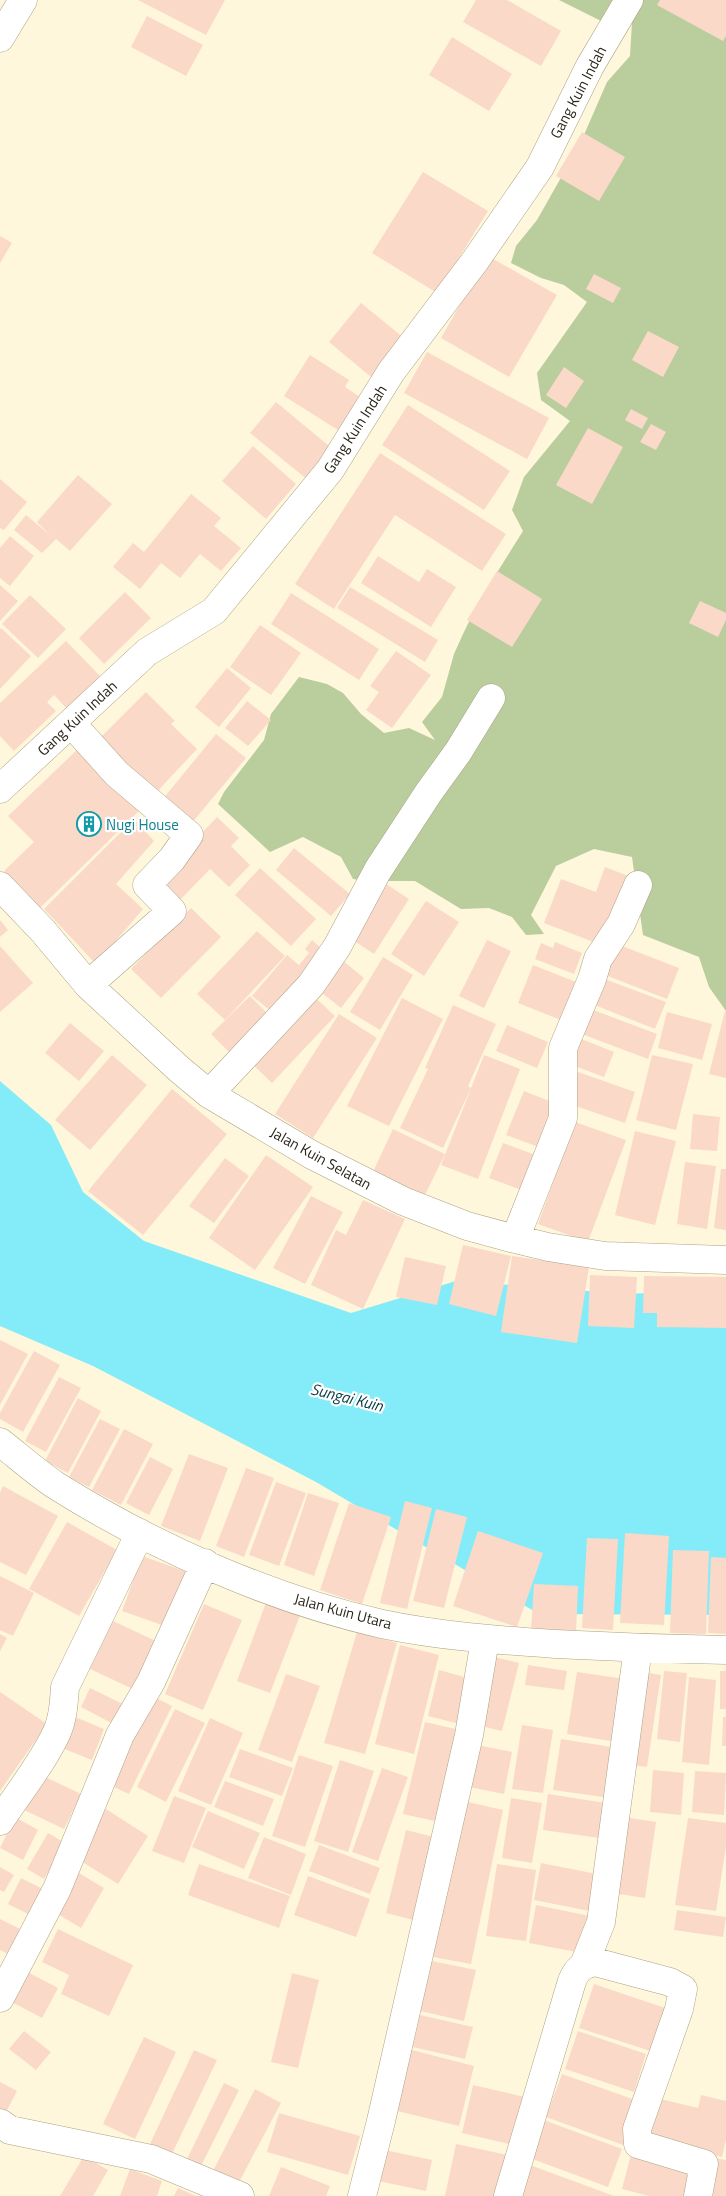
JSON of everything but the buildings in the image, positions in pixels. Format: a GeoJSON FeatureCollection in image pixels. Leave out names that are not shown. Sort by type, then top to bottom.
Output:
{"type":"FeatureCollection","features":[{"type":"Feature","properties":{"kind":"street"},"geometry":{"type":"LineString","coordinates":[[0,38],[23,0]]}},
{"type":"Feature","properties":{"kind":"street","name":"Gang Kuin Indah"},"geometry":{"type":"LineString","coordinates":[[0,789],[147,652],[214,611],[330,470],[391,372],[474,262],[540,167],[590,66],[629,0]]}},
{"type":"Feature","properties":{"kind":"street"},"geometry":{"type":"LineString","coordinates":[[209,1094],[311,985],[338,946],[378,870],[429,792],[458,752],[491,698]]}},
{"type":"Feature","properties":{"kind":"street"},"geometry":{"type":"LineString","coordinates":[[71,723],[117,774],[189,835],[172,859],[147,885],[172,911],[88,985]]}},
{"type":"Feature","properties":{"kind":"street"},"geometry":{"type":"LineString","coordinates":[[515,1239],[563,1118],[563,1048],[592,979],[598,959],[621,924],[638,884]]}},
{"type":"Feature","properties":{"kind":"street","name":"Jalan Kuin Selatan"},"geometry":{"type":"LineString","coordinates":[[0,886],[43,932],[88,985],[179,1069],[209,1094],[312,1155],[403,1201],[467,1226],[515,1239],[548,1247],[605,1256],[726,1260]]}},
{"type":"Feature","properties":{"kind":"street","name":"Jalan Kuin Utara"},"geometry":{"type":"LineString","coordinates":[[0,1442],[54,1484],[140,1533],[205,1564],[311,1605],[384,1624],[485,1640],[638,1648],[726,1650]]}},
{"type":"Feature","properties":{"kind":"street"},"geometry":{"type":"LineString","coordinates":[[0,1821],[57,1732],[63,1712],[65,1687],[140,1533]]}},
{"type":"Feature","properties":{"kind":"street"},"geometry":{"type":"LineString","coordinates":[[0,1998],[57,1889],[120,1735],[151,1682],[205,1564]]}},
{"type":"Feature","properties":{"kind":"street"},"geometry":{"type":"LineString","coordinates":[[365,2195],[469,1736],[485,1640]]}},
{"type":"Feature","properties":{"kind":"street"},"geometry":{"type":"LineString","coordinates":[[584,1965],[601,1922],[638,1648]]}},
{"type":"Feature","properties":{"kind":"street"},"geometry":{"type":"LineString","coordinates":[[508,2196],[572,1981],[577,1970],[584,1965],[601,1962],[670,1982],[683,1989],[679,2009],[638,2129],[638,2144],[704,2164],[698,2196]]}},
{"type":"Feature","properties":{"kind":"street"},"geometry":{"type":"LineString","coordinates":[[0,2123],[10,2130],[151,2159],[240,2196]]}},
{"type":"Feature","properties":{"kind":"green space"},"geometry":{"type":"Polygon","coordinates":[[[559,0],[726,0],[726,1011],[709,987],[699,957],[643,935],[632,857],[594,849],[556,866],[531,915],[544,934],[526,935],[512,917],[489,908],[461,909],[415,881],[368,881],[353,879],[341,857],[303,837],[270,852],[218,804],[224,792],[264,740],[271,714],[299,677],[327,684],[343,693],[361,714],[384,733],[409,728],[435,740],[422,722],[442,697],[454,654],[478,603],[523,531],[512,510],[524,477],[570,421],[541,400],[537,373],[587,302],[564,285],[541,278],[511,263],[516,246],[537,220],[580,144],[607,82],[630,56],[632,22],[605,23],[559,0]]]}},
{"type":"Feature","properties":{"kind":"water","name":"Sungai Kuin"},"geometry":{"type":"Polygon","coordinates":[[[0,1081],[51,1125],[83,1192],[144,1241],[351,1313],[456,1281],[627,1294],[726,1289],[726,1615],[539,1614],[316,1482],[93,1366],[0,1326],[0,1081]]]}},
{"type":"Feature","properties":{"kind":"place","name":"Nugi House"},"geometry":{"type":"Point","coordinates":[89,824]}}]}
